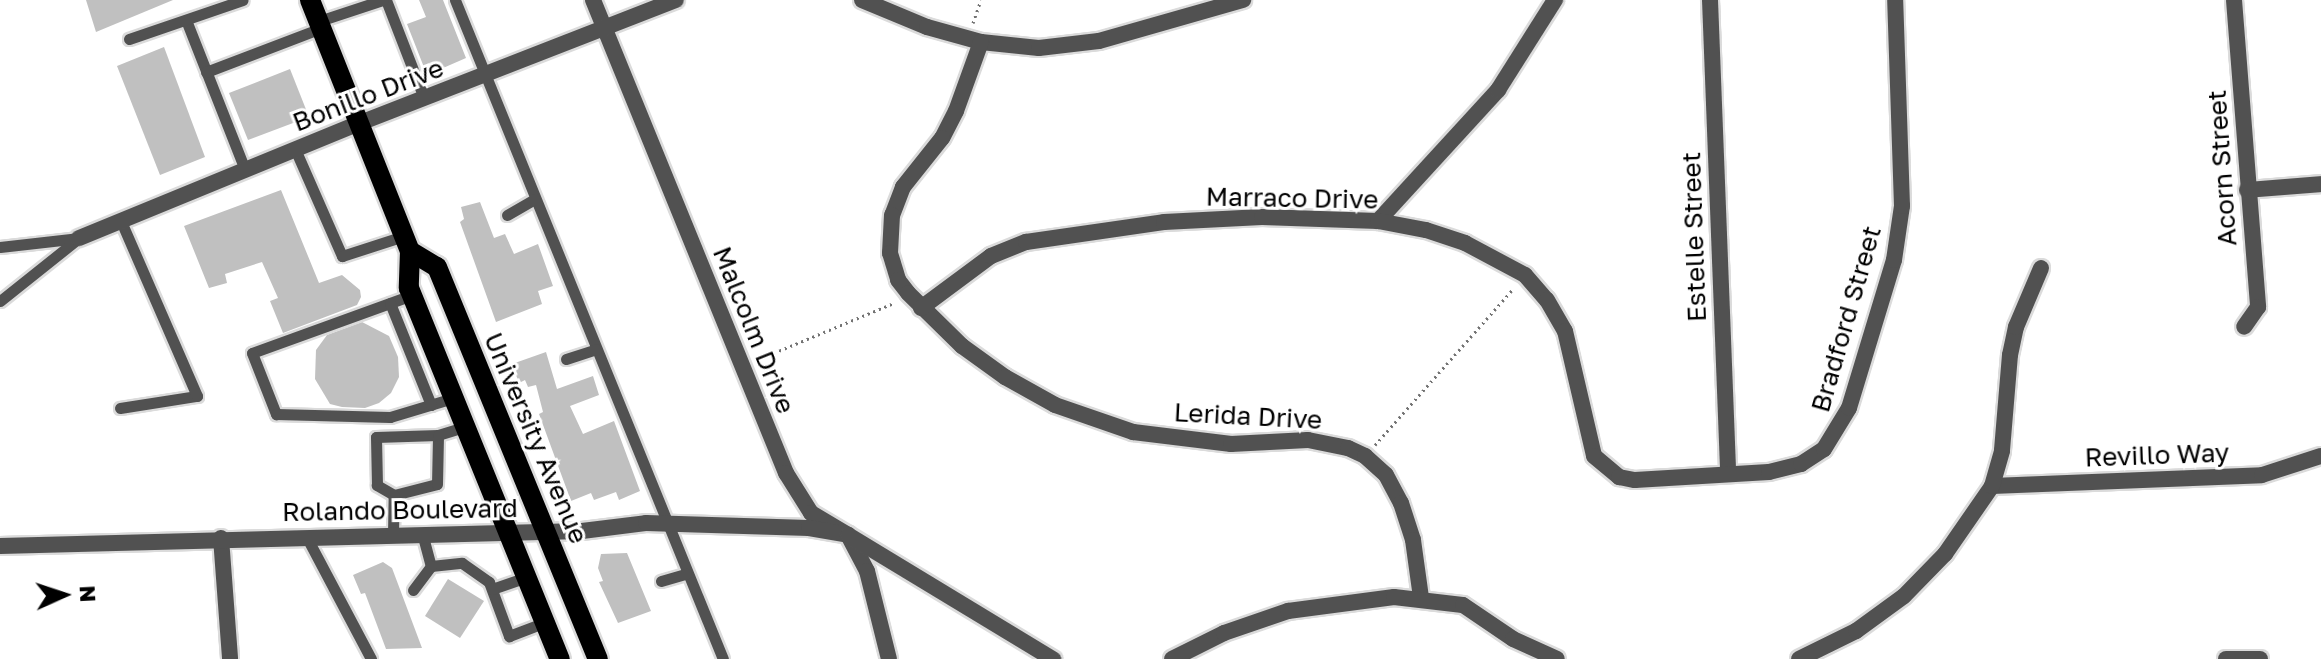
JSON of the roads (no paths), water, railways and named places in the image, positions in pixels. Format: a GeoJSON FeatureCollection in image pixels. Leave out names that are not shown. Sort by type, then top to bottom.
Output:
{"type":"FeatureCollection","features":[{"type":"Feature","properties":{"kind":"main road"},"geometry":{"type":"LineString","coordinates":[[310,0],[407,243],[412,295],[560,659]]}},
{"type":"Feature","properties":{"kind":"main road","name":"University Avenue"},"geometry":{"type":"LineString","coordinates":[[407,243],[437,267],[598,659]]}},
{"type":"Feature","properties":{"kind":"street","name":"Malcolm Drive"},"geometry":{"type":"LineString","coordinates":[[593,0],[786,473],[811,513],[848,535]]}},
{"type":"Feature","properties":{"kind":"street","name":"Bonillo Drive"},"geometry":{"type":"LineString","coordinates":[[79,238],[360,123],[676,0]]}},
{"type":"Feature","properties":{"kind":"street"},"geometry":{"type":"LineString","coordinates":[[862,0],[879,4],[927,27],[975,40],[1039,48],[1099,41],[1243,0]]}},
{"type":"Feature","properties":{"kind":"street"},"geometry":{"type":"LineString","coordinates":[[1378,221],[1498,90],[1555,0]]}},
{"type":"Feature","properties":{"kind":"street","name":"Estelle Street"},"geometry":{"type":"LineString","coordinates":[[1710,0],[1728,472]]}},
{"type":"Feature","properties":{"kind":"street","name":"Bradford Street"},"geometry":{"type":"LineString","coordinates":[[1728,472],[1769,472],[1801,464],[1824,449],[1849,408],[1894,260],[1902,206],[1895,0]]}},
{"type":"Feature","properties":{"kind":"street","name":"Acorn Street"},"geometry":{"type":"LineString","coordinates":[[2234,0],[2258,307],[2244,327]]}},
{"type":"Feature","properties":{"kind":"street","name":"Lerida Drive"},"geometry":{"type":"LineString","coordinates":[[975,40],[949,125],[903,187],[892,215],[890,253],[898,280],[962,346],[1005,377],[1055,405],[1133,432],[1231,444],[1308,440],[1348,448],[1365,456],[1386,475],[1401,503],[1413,540],[1421,598]]}},
{"type":"Feature","properties":{"kind":"street"},"geometry":{"type":"LineString","coordinates":[[2247,190],[2321,184]]}},
{"type":"Feature","properties":{"kind":"street","name":"Marraco Drive"},"geometry":{"type":"LineString","coordinates":[[916,302],[991,256],[1026,242],[1164,222],[1262,217],[1378,221],[1426,230],[1465,243],[1525,275],[1547,300],[1565,331],[1594,456],[1607,469],[1635,480],[1728,472]]}},
{"type":"Feature","properties":{"kind":"street"},"geometry":{"type":"LineString","coordinates":[[1799,659],[1856,631],[1904,596],[1945,554],[1992,486],[2002,450],[2010,355],[2016,327],[2041,268]]}},
{"type":"Feature","properties":{"kind":"street","name":"Revillo Way"},"geometry":{"type":"LineString","coordinates":[[1992,486],[2262,475],[2321,456]]}},
{"type":"Feature","properties":{"kind":"street","name":"Rolando Boulevard"},"geometry":{"type":"LineString","coordinates":[[0,546],[582,531],[646,523],[809,528],[848,535],[1053,659]]}},
{"type":"Feature","properties":{"kind":"street"},"geometry":{"type":"LineString","coordinates":[[848,535],[867,571],[889,659]]}},
{"type":"Feature","properties":{"kind":"street"},"geometry":{"type":"LineString","coordinates":[[221,538],[230,659]]}},
{"type":"Feature","properties":{"kind":"street"},"geometry":{"type":"LineString","coordinates":[[1172,659],[1224,633],[1288,611],[1358,599],[1421,598],[1463,605],[1513,639],[1557,659]]}},
{"type":"Feature","properties":{"kind":"street"},"geometry":{"type":"LineString","coordinates":[[2226,659],[2260,659]]}},
{"type":"Feature","properties":{"kind":"lane"},"geometry":{"type":"LineString","coordinates":[[129,39],[243,0]]}},
{"type":"Feature","properties":{"kind":"lane"},"geometry":{"type":"LineString","coordinates":[[206,72],[385,0],[424,98]]}},
{"type":"Feature","properties":{"kind":"lane"},"geometry":{"type":"LineString","coordinates":[[455,0],[723,659]]}},
{"type":"Feature","properties":{"kind":"lane"},"geometry":{"type":"LineString","coordinates":[[186,20],[245,170]]}},
{"type":"Feature","properties":{"kind":"lane"},"geometry":{"type":"LineString","coordinates":[[295,149],[342,256],[407,243]]}},
{"type":"Feature","properties":{"kind":"lane"},"geometry":{"type":"LineString","coordinates":[[507,215],[535,199]]}},
{"type":"Feature","properties":{"kind":"lane"},"geometry":{"type":"LineString","coordinates":[[120,408],[197,396],[121,221]]}},
{"type":"Feature","properties":{"kind":"lane"},"geometry":{"type":"LineString","coordinates":[[0,247],[79,238]]}},
{"type":"Feature","properties":{"kind":"lane"},"geometry":{"type":"LineString","coordinates":[[0,301],[79,238]]}},
{"type":"Feature","properties":{"kind":"lane"},"geometry":{"type":"LineString","coordinates":[[412,295],[252,353],[276,414],[390,417],[453,398]]}},
{"type":"Feature","properties":{"kind":"lane"},"geometry":{"type":"LineString","coordinates":[[390,303],[431,405]]}},
{"type":"Feature","properties":{"kind":"lane"},"geometry":{"type":"LineString","coordinates":[[566,359],[596,349]]}},
{"type":"Feature","properties":{"kind":"lane"},"geometry":{"type":"LineString","coordinates":[[438,435],[437,484],[394,495],[377,485],[376,437],[438,435],[465,427]]}},
{"type":"Feature","properties":{"kind":"lane"},"geometry":{"type":"LineString","coordinates":[[393,534],[394,495]]}},
{"type":"Feature","properties":{"kind":"lane"},"geometry":{"type":"LineString","coordinates":[[422,533],[431,566]]}},
{"type":"Feature","properties":{"kind":"lane"},"geometry":{"type":"LineString","coordinates":[[306,536],[371,659]]}},
{"type":"Feature","properties":{"kind":"lane"},"geometry":{"type":"LineString","coordinates":[[413,590],[431,566],[462,563],[489,582],[509,636],[545,622]]}},
{"type":"Feature","properties":{"kind":"lane"},"geometry":{"type":"LineString","coordinates":[[661,581],[686,574]]}},
{"type":"Feature","properties":{"kind":"lane"},"geometry":{"type":"LineString","coordinates":[[492,589],[526,577]]}}]}
